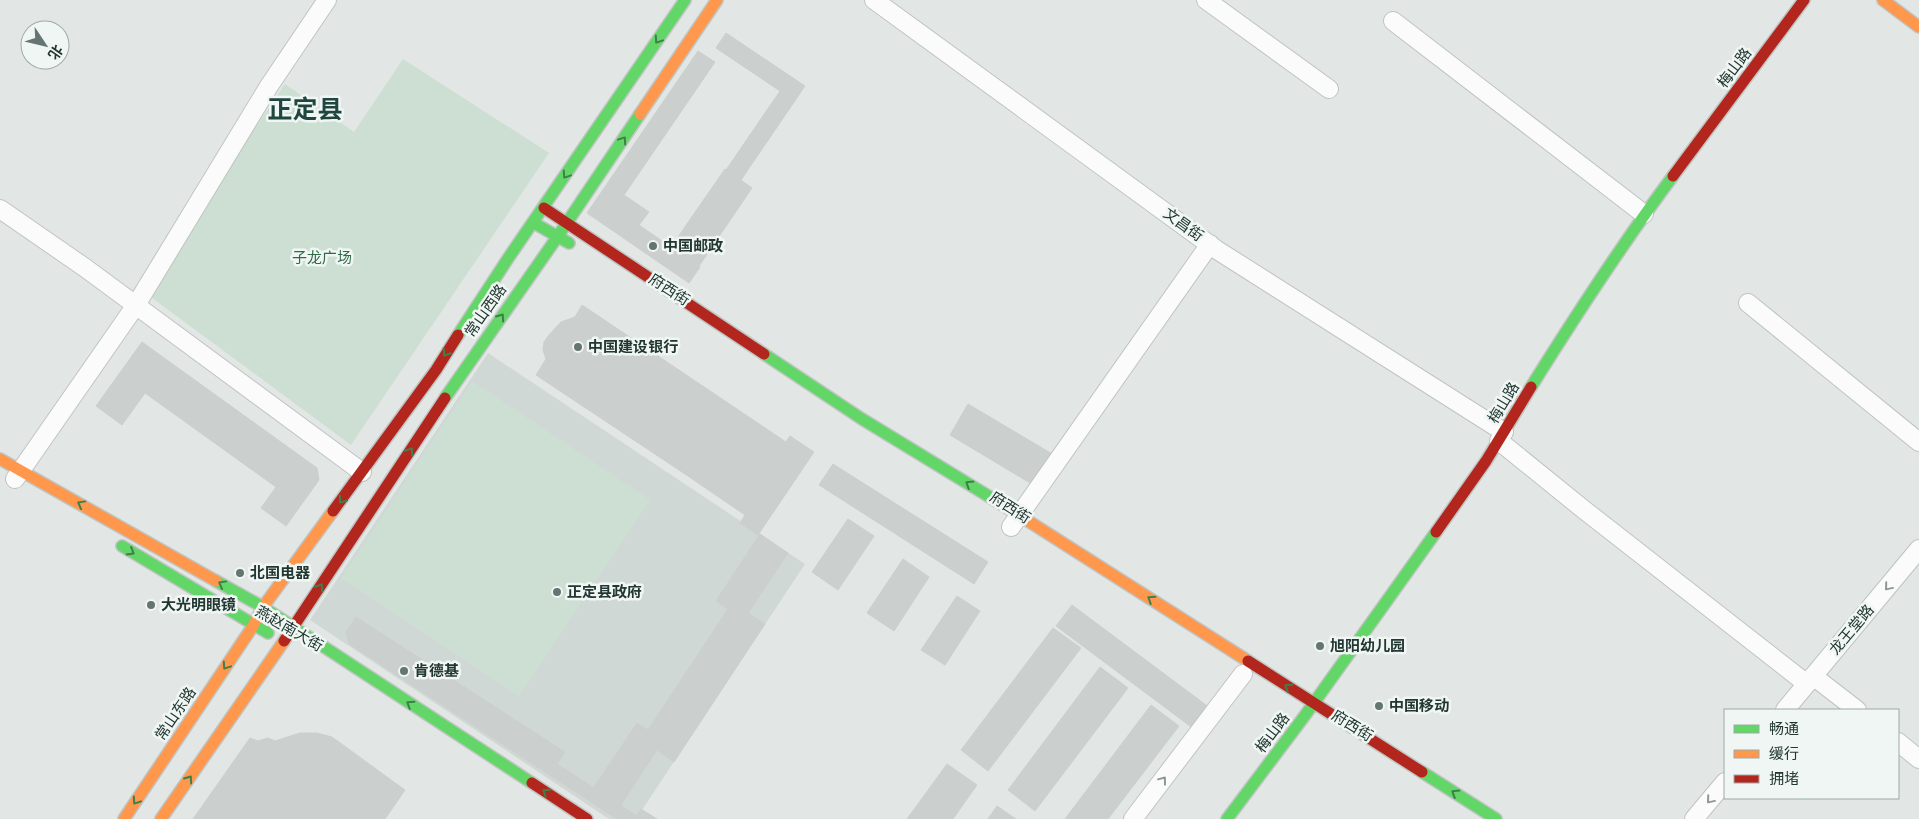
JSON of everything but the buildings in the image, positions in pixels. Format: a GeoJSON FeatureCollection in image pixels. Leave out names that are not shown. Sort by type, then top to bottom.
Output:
{"type":"FeatureCollection","features":[{"type":"Feature","properties":{"kind":"main road","name":"常山西路"},"geometry":{"type":"LineString","coordinates":[[254,626],[263,607],[436,370],[510,257],[685,0]]}},
{"type":"Feature","properties":{"kind":"main road","name":"梅山路"},"geometry":{"type":"LineString","coordinates":[[1227,819],[1306,714],[1502,436],[1567,329],[1644,214],[1804,0]]}},
{"type":"Feature","properties":{"kind":"main road"},"geometry":{"type":"LineString","coordinates":[[1883,0],[1919,27]]}},
{"type":"Feature","properties":{"kind":"main road","name":"常山西路"},"geometry":{"type":"LineString","coordinates":[[284,642],[466,366],[558,236],[716,1]]}},
{"type":"Feature","properties":{"kind":"main road"},"geometry":{"type":"LineString","coordinates":[[544,208],[862,419],[1013,524],[1313,703],[1496,819]]}},
{"type":"Feature","properties":{"kind":"main road"},"geometry":{"type":"LineString","coordinates":[[534,223],[582,252]]}},
{"type":"Feature","properties":{"kind":"main road"},"geometry":{"type":"LineString","coordinates":[[800,392],[906,459]]}},
{"type":"Feature","properties":{"kind":"main road"},"geometry":{"type":"LineString","coordinates":[[0,458],[14,477],[263,607],[587,819]]}},
{"type":"Feature","properties":{"kind":"main road","name":"燕赵南大街"},"geometry":{"type":"LineString","coordinates":[[113,541],[296,650]]}},
{"type":"Feature","properties":{"kind":"main road","name":"常山东路"},"geometry":{"type":"LineString","coordinates":[[124,819],[254,626]]}},
{"type":"Feature","properties":{"kind":"main road"},"geometry":{"type":"LineString","coordinates":[[161,819],[284,642]]}},
{"type":"Feature","properties":{"kind":"street"},"geometry":{"type":"LineString","coordinates":[[14,477],[136,305],[269,86],[327,0]]}},
{"type":"Feature","properties":{"kind":"street","name":"文昌街"},"geometry":{"type":"LineString","coordinates":[[874,0],[1210,244],[1502,436],[1583,509],[1810,680],[1854,709]]}},
{"type":"Feature","properties":{"kind":"street"},"geometry":{"type":"LineString","coordinates":[[1206,0],[1328,89]]}},
{"type":"Feature","properties":{"kind":"street"},"geometry":{"type":"LineString","coordinates":[[1393,21],[1644,214]]}},
{"type":"Feature","properties":{"kind":"street"},"geometry":{"type":"LineString","coordinates":[[0,209],[136,305],[362,472]]}},
{"type":"Feature","properties":{"kind":"street"},"geometry":{"type":"LineString","coordinates":[[1013,524],[1210,244]]}},
{"type":"Feature","properties":{"kind":"street"},"geometry":{"type":"LineString","coordinates":[[1748,303],[1919,442]]}},
{"type":"Feature","properties":{"kind":"street","name":"龙王堂路"},"geometry":{"type":"LineString","coordinates":[[1786,709],[1919,549]]}},
{"type":"Feature","properties":{"kind":"street"},"geometry":{"type":"LineString","coordinates":[[1133,819],[1243,674]]}},
{"type":"Feature","properties":{"kind":"street"},"geometry":{"type":"LineString","coordinates":[[1899,743],[1919,759]]}},
{"type":"Feature","properties":{"kind":"street"},"geometry":{"type":"LineString","coordinates":[[1694,819],[1724,783]]}},
{"type":"Feature","properties":{"kind":"shaded area","name":"正定县政府"},"geometry":{"type":"Polygon","coordinates":[[[488,353],[805,564],[636,819],[609,819],[310,620],[488,353]]]}},
{"type":"Feature","properties":{"kind":"green space","name":"子龙广场"},"geometry":{"type":"Polygon","coordinates":[[[403,59],[549,153],[351,445],[144,292],[285,84],[354,132],[403,59]]]}},
{"type":"Feature","properties":{"kind":"green space"},"geometry":{"type":"Polygon","coordinates":[[[472,381],[650,500],[519,696],[341,578],[472,381]]]}},
{"type":"Feature","properties":{"kind":"traffic: fast"},"geometry":{"type":"LineString","coordinates":[[458,335],[509,257],[685,0]]}},
{"type":"Feature","properties":{"kind":"traffic: fast"},"geometry":{"type":"LineString","coordinates":[[445,398],[640,114]]}},
{"type":"Feature","properties":{"kind":"traffic: fast"},"geometry":{"type":"LineString","coordinates":[[1531,387],[1600,280],[1673,176]]}},
{"type":"Feature","properties":{"kind":"traffic: fast"},"geometry":{"type":"LineString","coordinates":[[534,223],[569,243]]}},
{"type":"Feature","properties":{"kind":"traffic: fast"},"geometry":{"type":"LineString","coordinates":[[764,354],[862,419],[1003,505]]}},
{"type":"Feature","properties":{"kind":"traffic: fast"},"geometry":{"type":"LineString","coordinates":[[1227,819],[1306,714],[1436,532]]}},
{"type":"Feature","properties":{"kind":"traffic: fast"},"geometry":{"type":"LineString","coordinates":[[122,546],[268,633]]}},
{"type":"Feature","properties":{"kind":"traffic: fast"},"geometry":{"type":"LineString","coordinates":[[216,581],[263,607],[532,783]]}},
{"type":"Feature","properties":{"kind":"traffic: fast"},"geometry":{"type":"LineString","coordinates":[[1422,772],[1496,819]]}},
{"type":"Feature","properties":{"kind":"traffic: slow"},"geometry":{"type":"LineString","coordinates":[[640,114],[717,0]]}},
{"type":"Feature","properties":{"kind":"traffic: slow"},"geometry":{"type":"LineString","coordinates":[[1883,0],[1919,27]]}},
{"type":"Feature","properties":{"kind":"traffic: slow"},"geometry":{"type":"LineString","coordinates":[[0,459],[216,581]]}},
{"type":"Feature","properties":{"kind":"traffic: slow"},"geometry":{"type":"LineString","coordinates":[[1003,505],[1248,661]]}},
{"type":"Feature","properties":{"kind":"traffic: slow"},"geometry":{"type":"LineString","coordinates":[[124,819],[253,626],[263,607],[333,511]]}},
{"type":"Feature","properties":{"kind":"traffic: slow"},"geometry":{"type":"LineString","coordinates":[[161,819],[284,641]]}},
{"type":"Feature","properties":{"kind":"traffic: jam"},"geometry":{"type":"LineString","coordinates":[[1673,176],[1804,0]]}},
{"type":"Feature","properties":{"kind":"traffic: jam"},"geometry":{"type":"LineString","coordinates":[[544,208],[764,354]]}},
{"type":"Feature","properties":{"kind":"traffic: jam"},"geometry":{"type":"LineString","coordinates":[[333,511],[436,370],[458,335]]}},
{"type":"Feature","properties":{"kind":"traffic: jam"},"geometry":{"type":"LineString","coordinates":[[1436,532],[1486,461],[1531,387]]}},
{"type":"Feature","properties":{"kind":"traffic: jam"},"geometry":{"type":"LineString","coordinates":[[284,641],[445,398]]}},
{"type":"Feature","properties":{"kind":"traffic: jam"},"geometry":{"type":"LineString","coordinates":[[1248,661],[1422,772]]}},
{"type":"Feature","properties":{"kind":"traffic: jam"},"geometry":{"type":"LineString","coordinates":[[532,783],[587,819]]}},
{"type":"Feature","properties":{"kind":"place","name":"中国邮政"},"geometry":{"type":"Point","coordinates":[653,246]}},
{"type":"Feature","properties":{"kind":"place","name":"中国建设银行"},"geometry":{"type":"Point","coordinates":[578,347]}},
{"type":"Feature","properties":{"kind":"place","name":"北国电器"},"geometry":{"type":"Point","coordinates":[240,573]}},
{"type":"Feature","properties":{"kind":"place","name":"正定县政府"},"geometry":{"type":"Point","coordinates":[557,592]}},
{"type":"Feature","properties":{"kind":"place","name":"大光明眼镜"},"geometry":{"type":"Point","coordinates":[151,605]}},
{"type":"Feature","properties":{"kind":"place","name":"旭阳幼儿园"},"geometry":{"type":"Point","coordinates":[1320,646]}},
{"type":"Feature","properties":{"kind":"place","name":"肯德基"},"geometry":{"type":"Point","coordinates":[404,671]}},
{"type":"Feature","properties":{"kind":"place","name":"中国移动"},"geometry":{"type":"Point","coordinates":[1379,706]}},
{"type":"Feature","properties":{"kind":"district","name":"正定县"},"geometry":{"type":"Point","coordinates":[305,110]}}]}
